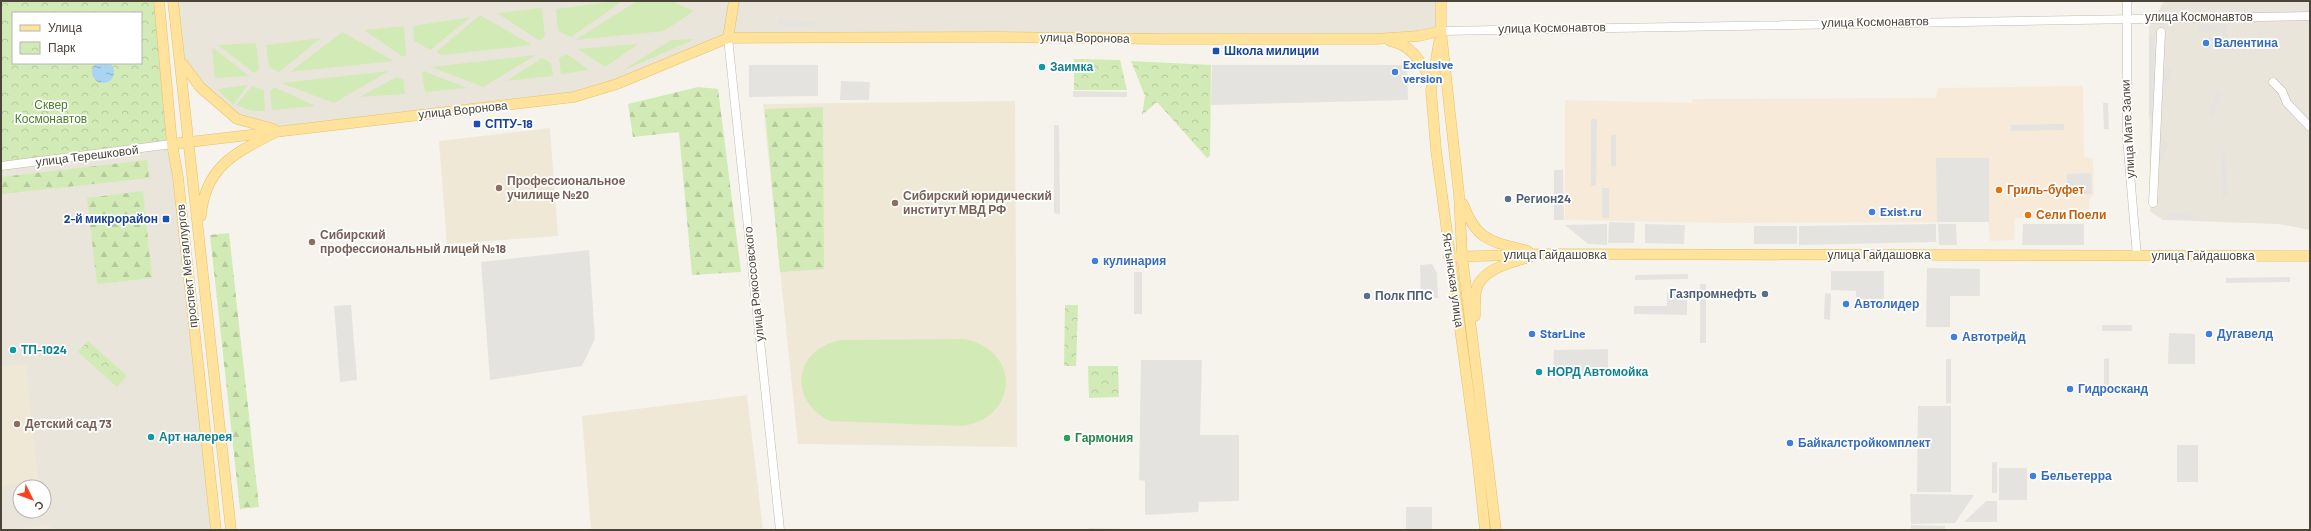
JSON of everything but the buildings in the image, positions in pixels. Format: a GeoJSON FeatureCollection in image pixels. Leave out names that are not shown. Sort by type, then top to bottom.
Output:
{"type":"FeatureCollection","features":[{"type":"Feature","properties":{"kind":"main road","name":"проспект Металлургов"},"geometry":{"type":"LineString","coordinates":[[159,1],[172,144],[178,177],[216,530]]}},
{"type":"Feature","properties":{"kind":"main road","name":"проспект Металлургов"},"geometry":{"type":"LineString","coordinates":[[173,1],[181,61],[231,530]]}},
{"type":"Feature","properties":{"kind":"main road"},"geometry":{"type":"LineString","coordinates":[[728,38],[734,1]]}},
{"type":"Feature","properties":{"kind":"main road","name":"Ястынская улица"},"geometry":{"type":"LineString","coordinates":[[1441,1],[1441,30],[1459,194],[1462,255],[1496,530]]}},
{"type":"Feature","properties":{"kind":"main road","name":"улица Воронова"},"geometry":{"type":"LineString","coordinates":[[172,144],[280,130],[574,97],[617,84],[728,38],[999,37],[1165,40],[1376,39],[1419,36],[1441,30]]}},
{"type":"Feature","properties":{"kind":"main road","name":"Ястынская улица"},"geometry":{"type":"LineString","coordinates":[[1441,30],[1432,81],[1436,150],[1449,257],[1477,455],[1485,530]]}},
{"type":"Feature","properties":{"kind":"main road"},"geometry":{"type":"LineString","coordinates":[[1376,39],[1396,42],[1409,49],[1415,54],[1432,81]]}},
{"type":"Feature","properties":{"kind":"main road"},"geometry":{"type":"LineString","coordinates":[[181,61],[187,73],[200,87],[236,119],[280,130]]}},
{"type":"Feature","properties":{"kind":"main road"},"geometry":{"type":"LineString","coordinates":[[199,235],[205,192],[220,166],[251,145],[280,130]]}},
{"type":"Feature","properties":{"kind":"main road"},"geometry":{"type":"LineString","coordinates":[[1459,194],[1468,218],[1482,236],[1539,254]]}},
{"type":"Feature","properties":{"kind":"main road"},"geometry":{"type":"LineString","coordinates":[[1474,345],[1476,289],[1484,276],[1492,271],[1539,254]]}},
{"type":"Feature","properties":{"kind":"main road","name":"улица Гайдашовка"},"geometry":{"type":"LineString","coordinates":[[1449,257],[1462,255],[1539,254],[2310,256]]}},
{"type":"Feature","properties":{"kind":"street","name":"улица Мате Залки"},"geometry":{"type":"LineString","coordinates":[[2126,1],[2127,138],[2137,256]]}},
{"type":"Feature","properties":{"kind":"street","name":"улица Космонавтов"},"geometry":{"type":"LineString","coordinates":[[1441,30],[2310,16]]}},
{"type":"Feature","properties":{"kind":"street","name":"улица Космонавтов"},"geometry":{"type":"LineString","coordinates":[[2153,203],[2161,32]]}},
{"type":"Feature","properties":{"kind":"street","name":"улица Рокоссовского"},"geometry":{"type":"LineString","coordinates":[[728,38],[780,530]]}},
{"type":"Feature","properties":{"kind":"street"},"geometry":{"type":"LineString","coordinates":[[2273,82],[2282,91],[2287,103],[2310,127]]}},
{"type":"Feature","properties":{"kind":"street","name":"улица Терешковой"},"geometry":{"type":"LineString","coordinates":[[1,166],[172,144]]}},
{"type":"Feature","properties":{"kind":"shaded area"},"geometry":{"type":"Polygon","coordinates":[[[173,1],[1441,1],[1441,31],[1419,36],[728,38],[602,90],[279,130],[237,119],[181,61],[173,1]]]}},
{"type":"Feature","properties":{"kind":"shaded area"},"geometry":{"type":"Polygon","coordinates":[[[2164,1],[2310,1],[2310,230],[2279,224],[2163,220],[2150,211],[2149,27],[2164,1]]]}},
{"type":"Feature","properties":{"kind":"shaded area"},"geometry":{"type":"Polygon","coordinates":[[[778,20],[815,22],[814,27],[778,25],[778,20]]]}},
{"type":"Feature","properties":{"kind":"shaded area"},"geometry":{"type":"Polygon","coordinates":[[[2227,24],[2228,44],[2223,45],[2222,31],[2197,32],[2197,25],[2227,24]]]}},
{"type":"Feature","properties":{"kind":"shaded area"},"geometry":{"type":"Polygon","coordinates":[[[2149,36],[2154,36],[2154,117],[2149,117],[2149,36]]]}},
{"type":"Feature","properties":{"kind":"shaded area"},"geometry":{"type":"Polygon","coordinates":[[[749,65],[818,65],[818,96],[749,97],[749,65]]]}},
{"type":"Feature","properties":{"kind":"shaded area"},"geometry":{"type":"Polygon","coordinates":[[[1212,65],[1407,65],[1408,100],[1211,105],[1212,65]]]}},
{"type":"Feature","properties":{"kind":"shaded area"},"geometry":{"type":"Polygon","coordinates":[[[2169,66],[2174,68],[2164,93],[2159,91],[2169,66]]]}},
{"type":"Feature","properties":{"kind":"shaded area"},"geometry":{"type":"Polygon","coordinates":[[[841,81],[870,82],[869,100],[840,100],[841,81]]]}},
{"type":"Feature","properties":{"kind":"shaded area"},"geometry":{"type":"Polygon","coordinates":[[[2083,86],[2084,157],[2093,159],[2094,194],[2089,199],[2089,217],[2015,218],[2014,240],[1990,241],[1988,222],[1723,223],[1565,220],[1565,100],[1692,103],[1692,99],[1936,98],[1938,88],[2083,86]]]}},
{"type":"Feature","properties":{"kind":"shaded area"},"geometry":{"type":"Polygon","coordinates":[[[2217,90],[2222,92],[2213,117],[2208,115],[2217,90]]]}},
{"type":"Feature","properties":{"kind":"shaded area"},"geometry":{"type":"Polygon","coordinates":[[[1073,91],[1127,92],[1127,97],[1073,97],[1073,91]]]}},
{"type":"Feature","properties":{"kind":"shaded area","name":"Сибирский юридический институт МВД РФ"},"geometry":{"type":"Polygon","coordinates":[[[1015,101],[1017,447],[798,444],[763,104],[1015,101]]]}},
{"type":"Feature","properties":{"kind":"shaded area"},"geometry":{"type":"Polygon","coordinates":[[[2103,103],[2108,103],[2109,129],[2104,129],[2103,103]]]}},
{"type":"Feature","properties":{"kind":"shaded area"},"geometry":{"type":"Polygon","coordinates":[[[1591,119],[1597,119],[1596,186],[1591,186],[1591,119]]]}},
{"type":"Feature","properties":{"kind":"shaded area"},"geometry":{"type":"Polygon","coordinates":[[[2064,124],[2064,130],[2011,131],[2011,125],[2064,124]]]}},
{"type":"Feature","properties":{"kind":"shaded area"},"geometry":{"type":"Polygon","coordinates":[[[1054,125],[1059,125],[1060,214],[1054,213],[1054,125]]]}},
{"type":"Feature","properties":{"kind":"shaded area","name":"Профессиональное училище №20"},"geometry":{"type":"Polygon","coordinates":[[[550,128],[558,236],[447,244],[439,141],[550,128]]]}},
{"type":"Feature","properties":{"kind":"shaded area"},"geometry":{"type":"Polygon","coordinates":[[[1611,135],[1616,135],[1616,166],[1611,166],[1611,135]]]}},
{"type":"Feature","properties":{"kind":"shaded area"},"geometry":{"type":"Polygon","coordinates":[[[2164,141],[2169,143],[2161,161],[2156,159],[2164,141]]]}},
{"type":"Feature","properties":{"kind":"shaded area"},"geometry":{"type":"Polygon","coordinates":[[[172,144],[216,530],[1,530],[1,166],[172,144]]]}},
{"type":"Feature","properties":{"kind":"shaded area"},"geometry":{"type":"Polygon","coordinates":[[[2221,153],[2226,153],[2228,197],[2222,197],[2221,153]]]}},
{"type":"Feature","properties":{"kind":"shaded area"},"geometry":{"type":"Polygon","coordinates":[[[1936,158],[1989,158],[1989,222],[1937,222],[1936,158]]]}},
{"type":"Feature","properties":{"kind":"shaded area"},"geometry":{"type":"Polygon","coordinates":[[[1554,170],[1563,170],[1564,220],[1554,220],[1554,170]]]}},
{"type":"Feature","properties":{"kind":"shaded area"},"geometry":{"type":"Polygon","coordinates":[[[2091,173],[2092,194],[2067,195],[2067,174],[2091,173]]]}},
{"type":"Feature","properties":{"kind":"shaded area"},"geometry":{"type":"Polygon","coordinates":[[[1602,188],[1609,188],[1609,218],[1602,218],[1602,188]]]}},
{"type":"Feature","properties":{"kind":"shaded area"},"geometry":{"type":"Polygon","coordinates":[[[2192,213],[2192,219],[2166,219],[2166,214],[2192,213]]]}},
{"type":"Feature","properties":{"kind":"shaded area"},"geometry":{"type":"Polygon","coordinates":[[[1609,222],[1635,223],[1634,243],[1608,243],[1609,222]]]}},
{"type":"Feature","properties":{"kind":"shaded area"},"geometry":{"type":"Polygon","coordinates":[[[1607,224],[1607,245],[1588,244],[1565,225],[1607,224]]]}},
{"type":"Feature","properties":{"kind":"shaded area"},"geometry":{"type":"Polygon","coordinates":[[[1645,224],[1685,225],[1684,244],[1645,243],[1645,224]]]}},
{"type":"Feature","properties":{"kind":"shaded area"},"geometry":{"type":"Polygon","coordinates":[[[1936,224],[1936,242],[1799,245],[1799,226],[1936,224]]]}},
{"type":"Feature","properties":{"kind":"shaded area"},"geometry":{"type":"Polygon","coordinates":[[[1938,224],[1956,224],[1957,245],[1939,245],[1938,224]]]}},
{"type":"Feature","properties":{"kind":"shaded area"},"geometry":{"type":"Polygon","coordinates":[[[2023,224],[2084,224],[2084,245],[2022,245],[2023,224]]]}},
{"type":"Feature","properties":{"kind":"shaded area"},"geometry":{"type":"Polygon","coordinates":[[[1754,226],[1797,226],[1797,244],[1754,244],[1754,226]]]}},
{"type":"Feature","properties":{"kind":"shaded area"},"geometry":{"type":"Polygon","coordinates":[[[589,250],[595,339],[582,366],[490,380],[481,262],[589,250]]]}},
{"type":"Feature","properties":{"kind":"shaded area"},"geometry":{"type":"Polygon","coordinates":[[[1432,264],[1437,273],[1438,298],[1421,298],[1420,265],[1432,264]]]}},
{"type":"Feature","properties":{"kind":"shaded area"},"geometry":{"type":"Polygon","coordinates":[[[1927,268],[1980,269],[1980,296],[1950,296],[1950,327],[1926,327],[1927,268]]]}},
{"type":"Feature","properties":{"kind":"shaded area"},"geometry":{"type":"Polygon","coordinates":[[[1831,271],[1884,271],[1884,299],[1856,299],[1856,291],[1831,290],[1831,271]]]}},
{"type":"Feature","properties":{"kind":"shaded area"},"geometry":{"type":"Polygon","coordinates":[[[1134,272],[1142,272],[1142,314],[1134,314],[1134,272]]]}},
{"type":"Feature","properties":{"kind":"shaded area"},"geometry":{"type":"Polygon","coordinates":[[[1688,274],[1688,279],[1635,280],[1635,275],[1688,274]]]}},
{"type":"Feature","properties":{"kind":"shaded area"},"geometry":{"type":"Polygon","coordinates":[[[2290,277],[2290,282],[2226,283],[2226,278],[2290,277]]]}},
{"type":"Feature","properties":{"kind":"shaded area"},"geometry":{"type":"Polygon","coordinates":[[[1700,284],[1706,284],[1706,343],[1700,343],[1700,284]]]}},
{"type":"Feature","properties":{"kind":"shaded area"},"geometry":{"type":"Polygon","coordinates":[[[1667,292],[1687,293],[1687,315],[1634,314],[1634,306],[1667,306],[1667,292]]]}},
{"type":"Feature","properties":{"kind":"shaded area"},"geometry":{"type":"Polygon","coordinates":[[[1825,293],[1831,294],[1830,320],[1824,319],[1825,293]]]}},
{"type":"Feature","properties":{"kind":"shaded area"},"geometry":{"type":"Polygon","coordinates":[[[351,305],[357,380],[340,382],[334,306],[351,305]]]}},
{"type":"Feature","properties":{"kind":"shaded area"},"geometry":{"type":"Polygon","coordinates":[[[2102,325],[2132,325],[2132,331],[2102,331],[2102,325]]]}},
{"type":"Feature","properties":{"kind":"shaded area"},"geometry":{"type":"Polygon","coordinates":[[[2169,333],[2195,334],[2195,364],[2168,364],[2169,333]]]}},
{"type":"Feature","properties":{"kind":"shaded area"},"geometry":{"type":"Polygon","coordinates":[[[1608,349],[1608,377],[1553,377],[1554,350],[1608,349]]]}},
{"type":"Feature","properties":{"kind":"shaded area"},"geometry":{"type":"Polygon","coordinates":[[[2109,358],[2109,389],[2104,389],[2104,359],[2109,358]]]}},
{"type":"Feature","properties":{"kind":"shaded area"},"geometry":{"type":"Polygon","coordinates":[[[1946,359],[1951,359],[1951,403],[1946,403],[1946,359]]]}},
{"type":"Feature","properties":{"kind":"shaded area"},"geometry":{"type":"Polygon","coordinates":[[[1141,360],[1202,360],[1200,435],[1239,435],[1239,501],[1199,502],[1198,512],[1145,515],[1145,481],[1139,480],[1141,360]]]}},
{"type":"Feature","properties":{"kind":"shaded area","name":"Детский сад 73"},"geometry":{"type":"Polygon","coordinates":[[[26,365],[38,479],[12,479],[12,485],[1,486],[1,367],[26,365]]]}},
{"type":"Feature","properties":{"kind":"shaded area"},"geometry":{"type":"Polygon","coordinates":[[[747,395],[763,530],[591,530],[582,416],[747,395]]]}},
{"type":"Feature","properties":{"kind":"shaded area"},"geometry":{"type":"Polygon","coordinates":[[[1918,406],[1951,406],[1951,492],[1917,492],[1918,406]]]}},
{"type":"Feature","properties":{"kind":"shaded area"},"geometry":{"type":"Polygon","coordinates":[[[2177,445],[2198,445],[2198,482],[2177,482],[2177,445]]]}},
{"type":"Feature","properties":{"kind":"shaded area"},"geometry":{"type":"Polygon","coordinates":[[[1992,462],[1997,462],[1997,493],[1992,493],[1992,462]]]}},
{"type":"Feature","properties":{"kind":"shaded area"},"geometry":{"type":"Polygon","coordinates":[[[1999,468],[2027,468],[2027,500],[1999,500],[1999,468]]]}},
{"type":"Feature","properties":{"kind":"shaded area"},"geometry":{"type":"Polygon","coordinates":[[[1910,494],[1974,495],[1955,523],[1911,524],[1910,494]]]}},
{"type":"Feature","properties":{"kind":"shaded area"},"geometry":{"type":"Polygon","coordinates":[[[1986,501],[1997,501],[1997,522],[1964,522],[1986,501]]]}},
{"type":"Feature","properties":{"kind":"shaded area"},"geometry":{"type":"Polygon","coordinates":[[[1406,507],[1432,507],[1432,530],[1406,530],[1406,507]]]}},
{"type":"Feature","properties":{"kind":"shaded area"},"geometry":{"type":"Polygon","coordinates":[[[50,525],[50,530],[1,530],[50,525]]]}},
{"type":"Feature","properties":{"kind":"shaded area"},"geometry":{"type":"Polygon","coordinates":[[[1911,525],[1945,526],[1945,530],[1911,530],[1911,525]]]}},
{"type":"Feature","properties":{"kind":"shaded area"},"geometry":{"type":"Polygon","coordinates":[[[1089,528],[1123,529],[1089,530],[1089,528]]]}},
{"type":"Feature","properties":{"kind":"green space","name":"Сквер Космонавтов"},"geometry":{"type":"Polygon","coordinates":[[[1,1],[159,1],[172,144],[1,166],[1,1]]]}},
{"type":"Feature","properties":{"kind":"green space"},"geometry":{"type":"Polygon","coordinates":[[[623,1],[571,37],[558,31],[556,9],[623,1]]]}},
{"type":"Feature","properties":{"kind":"green space"},"geometry":{"type":"Polygon","coordinates":[[[637,1],[671,1],[694,11],[664,31],[575,40],[637,1]]]}},
{"type":"Feature","properties":{"kind":"green space"},"geometry":{"type":"Polygon","coordinates":[[[542,8],[545,36],[540,41],[497,13],[542,8]]]}},
{"type":"Feature","properties":{"kind":"green space"},"geometry":{"type":"Polygon","coordinates":[[[480,15],[532,45],[442,55],[436,52],[480,15]]]}},
{"type":"Feature","properties":{"kind":"green space"},"geometry":{"type":"Polygon","coordinates":[[[471,17],[430,50],[414,41],[413,26],[471,17]]]}},
{"type":"Feature","properties":{"kind":"green space"},"geometry":{"type":"Polygon","coordinates":[[[404,26],[406,55],[403,57],[364,30],[404,26]]]}},
{"type":"Feature","properties":{"kind":"green space"},"geometry":{"type":"Polygon","coordinates":[[[342,32],[394,61],[290,72],[342,32]]]}},
{"type":"Feature","properties":{"kind":"green space"},"geometry":{"type":"Polygon","coordinates":[[[321,38],[279,72],[269,67],[266,45],[321,38]]]}},
{"type":"Feature","properties":{"kind":"green space"},"geometry":{"type":"Polygon","coordinates":[[[695,39],[620,72],[671,40],[695,39]]]}},
{"type":"Feature","properties":{"kind":"green space"},"geometry":{"type":"Polygon","coordinates":[[[256,43],[259,70],[254,73],[218,45],[256,43]]]}},
{"type":"Feature","properties":{"kind":"green space"},"geometry":{"type":"Polygon","coordinates":[[[638,44],[605,67],[578,49],[638,44]]]}},
{"type":"Feature","properties":{"kind":"green space"},"geometry":{"type":"Polygon","coordinates":[[[212,47],[249,76],[215,78],[212,47]]]}},
{"type":"Feature","properties":{"kind":"green space"},"geometry":{"type":"Polygon","coordinates":[[[567,54],[589,70],[561,74],[559,58],[567,54]]]}},
{"type":"Feature","properties":{"kind":"green space"},"geometry":{"type":"Polygon","coordinates":[[[536,55],[483,87],[431,67],[536,55]]]}},
{"type":"Feature","properties":{"kind":"green space"},"geometry":{"type":"Polygon","coordinates":[[[542,58],[551,63],[553,76],[506,81],[542,58]]]}},
{"type":"Feature","properties":{"kind":"green space"},"geometry":{"type":"Polygon","coordinates":[[[1074,59],[1120,60],[1127,90],[1074,90],[1074,59]]]}},
{"type":"Feature","properties":{"kind":"green space"},"geometry":{"type":"Polygon","coordinates":[[[1131,61],[1211,65],[1210,156],[1207,158],[1157,102],[1142,115],[1145,96],[1131,61]]]}},
{"type":"Feature","properties":{"kind":"green space"},"geometry":{"type":"Polygon","coordinates":[[[389,71],[334,103],[281,83],[389,71]]]}},
{"type":"Feature","properties":{"kind":"green space"},"geometry":{"type":"Polygon","coordinates":[[[424,71],[467,88],[425,92],[422,73],[424,71]]]}},
{"type":"Feature","properties":{"kind":"green space"},"geometry":{"type":"Polygon","coordinates":[[[397,77],[404,80],[405,94],[359,97],[397,77]]]}},
{"type":"Feature","properties":{"kind":"green space"},"geometry":{"type":"Polygon","coordinates":[[[248,85],[233,105],[217,89],[248,85]]]}},
{"type":"Feature","properties":{"kind":"green space"},"geometry":{"type":"Polygon","coordinates":[[[252,86],[264,90],[265,111],[251,111],[236,105],[252,86]]]}},
{"type":"Feature","properties":{"kind":"green space"},"geometry":{"type":"Polygon","coordinates":[[[274,87],[316,106],[272,110],[270,91],[274,87]]]}},
{"type":"Feature","properties":{"kind":"green space"},"geometry":{"type":"Polygon","coordinates":[[[698,87],[718,89],[741,272],[692,275],[679,132],[633,137],[628,104],[698,87]]]}},
{"type":"Feature","properties":{"kind":"green space"},"geometry":{"type":"Polygon","coordinates":[[[823,107],[824,269],[780,272],[765,109],[823,107]]]}},
{"type":"Feature","properties":{"kind":"green space"},"geometry":{"type":"Polygon","coordinates":[[[147,160],[149,178],[1,194],[1,177],[147,160]]]}},
{"type":"Feature","properties":{"kind":"green space"},"geometry":{"type":"Polygon","coordinates":[[[143,191],[152,278],[97,284],[87,198],[143,191]]]}},
{"type":"Feature","properties":{"kind":"green space"},"geometry":{"type":"Polygon","coordinates":[[[229,233],[259,507],[240,509],[210,235],[229,233]]]}},
{"type":"Feature","properties":{"kind":"green space"},"geometry":{"type":"Polygon","coordinates":[[[1065,305],[1078,305],[1076,366],[1064,366],[1065,305]]]}},
{"type":"Feature","properties":{"kind":"green space"},"geometry":{"type":"Polygon","coordinates":[[[964,339],[982,345],[995,356],[1003,369],[1006,383],[1003,397],[995,410],[982,420],[963,426],[830,421],[816,412],[807,401],[802,389],[802,376],[806,364],[813,354],[825,345],[841,340],[964,339]]]}},
{"type":"Feature","properties":{"kind":"green space"},"geometry":{"type":"Polygon","coordinates":[[[88,341],[127,376],[117,387],[78,352],[88,341]]]}},
{"type":"Feature","properties":{"kind":"green space"},"geometry":{"type":"Polygon","coordinates":[[[1088,366],[1118,366],[1119,397],[1089,398],[1088,366]]]}},
{"type":"Feature","properties":{"kind":"water"},"geometry":{"type":"Polygon","coordinates":[[[95,64],[111,64],[114,72],[111,80],[103,83],[95,80],[92,72],[95,64]]]}},
{"type":"Feature","properties":{"kind":"place","name":"Валентина"},"geometry":{"type":"Point","coordinates":[2206,43]}},
{"type":"Feature","properties":{"kind":"place","name":"Школа милиции"},"geometry":{"type":"Point","coordinates":[1216,51]}},
{"type":"Feature","properties":{"kind":"place","name":"Заимка"},"geometry":{"type":"Point","coordinates":[1042,67]}},
{"type":"Feature","properties":{"kind":"place","name":"Exclusive version"},"geometry":{"type":"Point","coordinates":[1395,72]}},
{"type":"Feature","properties":{"kind":"place","name":"СПТУ-18"},"geometry":{"type":"Point","coordinates":[477,124]}},
{"type":"Feature","properties":{"kind":"place","name":"Профессиональное училище №20"},"geometry":{"type":"Point","coordinates":[499,188]}},
{"type":"Feature","properties":{"kind":"place","name":"Гриль-буфет"},"geometry":{"type":"Point","coordinates":[1999,190]}},
{"type":"Feature","properties":{"kind":"place","name":"Регион24"},"geometry":{"type":"Point","coordinates":[1508,199]}},
{"type":"Feature","properties":{"kind":"place","name":"Сибирский юридический институт МВД РФ"},"geometry":{"type":"Point","coordinates":[895,203]}},
{"type":"Feature","properties":{"kind":"place","name":"Exist.ru"},"geometry":{"type":"Point","coordinates":[1872,212]}},
{"type":"Feature","properties":{"kind":"place","name":"Сели Поели"},"geometry":{"type":"Point","coordinates":[2028,215]}},
{"type":"Feature","properties":{"kind":"place","name":"2-й микрорайон"},"geometry":{"type":"Point","coordinates":[166,219]}},
{"type":"Feature","properties":{"kind":"place","name":"Сибирский профессиональный лицей №18"},"geometry":{"type":"Point","coordinates":[312,242]}},
{"type":"Feature","properties":{"kind":"place","name":"кулинария"},"geometry":{"type":"Point","coordinates":[1095,261]}},
{"type":"Feature","properties":{"kind":"place","name":"Газпромнефть"},"geometry":{"type":"Point","coordinates":[1765,294]}},
{"type":"Feature","properties":{"kind":"place","name":"Полк ППС"},"geometry":{"type":"Point","coordinates":[1367,296]}},
{"type":"Feature","properties":{"kind":"place","name":"Автолидер"},"geometry":{"type":"Point","coordinates":[1846,304]}},
{"type":"Feature","properties":{"kind":"place","name":"StarLine"},"geometry":{"type":"Point","coordinates":[1532,334]}},
{"type":"Feature","properties":{"kind":"place","name":"Дугавелд"},"geometry":{"type":"Point","coordinates":[2209,334]}},
{"type":"Feature","properties":{"kind":"place","name":"Автотрейд"},"geometry":{"type":"Point","coordinates":[1954,337]}},
{"type":"Feature","properties":{"kind":"place","name":"ТП-1024"},"geometry":{"type":"Point","coordinates":[13,350]}},
{"type":"Feature","properties":{"kind":"place","name":"НОРД Автомойка"},"geometry":{"type":"Point","coordinates":[1539,372]}},
{"type":"Feature","properties":{"kind":"place","name":"Гидросканд"},"geometry":{"type":"Point","coordinates":[2070,389]}},
{"type":"Feature","properties":{"kind":"place","name":"Детский сад 73"},"geometry":{"type":"Point","coordinates":[17,424]}},
{"type":"Feature","properties":{"kind":"place","name":"Арт налерея"},"geometry":{"type":"Point","coordinates":[151,437]}},
{"type":"Feature","properties":{"kind":"place","name":"Гармония"},"geometry":{"type":"Point","coordinates":[1067,438]}},
{"type":"Feature","properties":{"kind":"place","name":"Байкалстройкомплект"},"geometry":{"type":"Point","coordinates":[1790,443]}},
{"type":"Feature","properties":{"kind":"place","name":"Бельетерра"},"geometry":{"type":"Point","coordinates":[2033,476]}}]}
